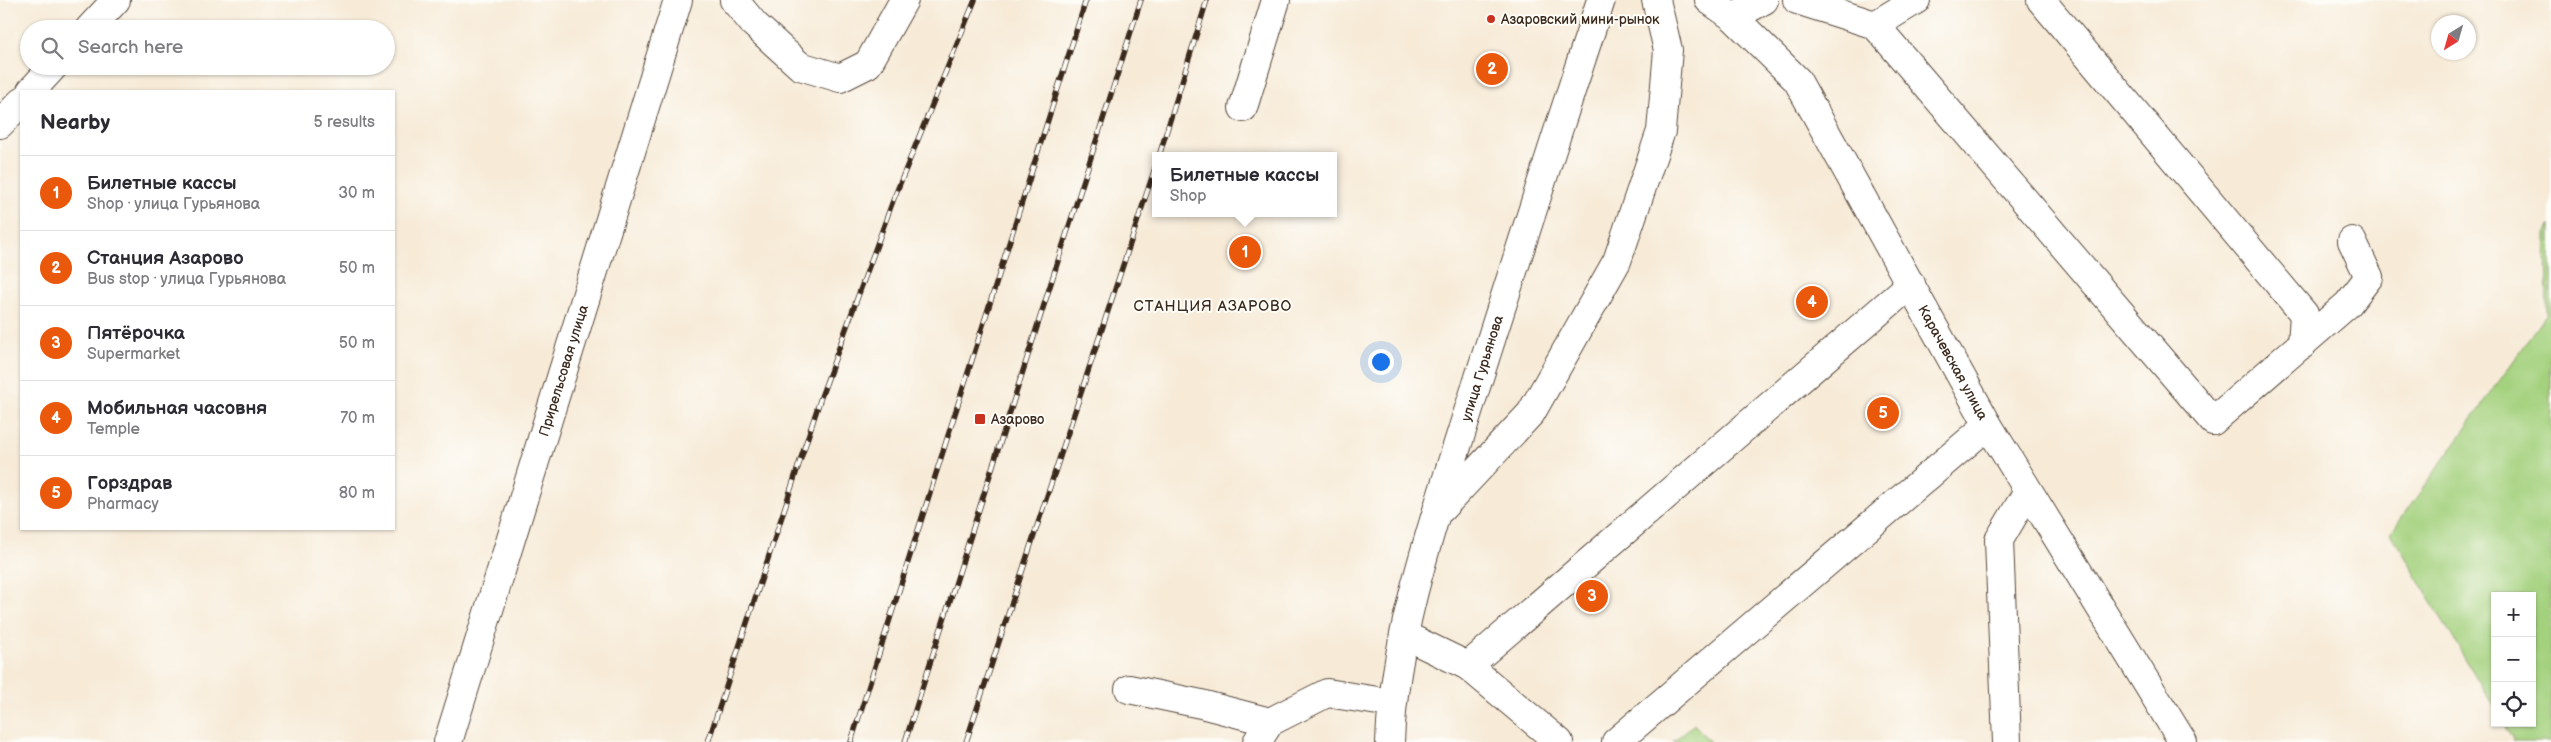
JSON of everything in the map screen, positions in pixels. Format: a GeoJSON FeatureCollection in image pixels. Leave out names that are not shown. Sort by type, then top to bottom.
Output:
{"type":"FeatureCollection","features":[{"type":"Feature","properties":{"kind":"street"},"geometry":{"type":"LineString","coordinates":[[97,20],[116,0]]}},
{"type":"Feature","properties":{"kind":"street","name":"Прирельсовая улица"},"geometry":{"type":"LineString","coordinates":[[448,742],[678,0]]}},
{"type":"Feature","properties":{"kind":"street"},"geometry":{"type":"LineString","coordinates":[[734,0],[754,24],[800,66],[840,78],[868,64],[904,0]]}},
{"type":"Feature","properties":{"kind":"street"},"geometry":{"type":"LineString","coordinates":[[1243,108],[1276,0]]}},
{"type":"Feature","properties":{"kind":"street","name":"улица Гурьянова"},"geometry":{"type":"LineString","coordinates":[[1390,742],[1391,703],[1404,635],[1436,514],[1528,220],[1601,0]]}},
{"type":"Feature","properties":{"kind":"street"},"geometry":{"type":"LineString","coordinates":[[1436,514],[1531,413],[1617,261],[1661,131],[1668,50],[1656,0]]}},
{"type":"Feature","properties":{"kind":"street","name":"Карачевская улица"},"geometry":{"type":"LineString","coordinates":[[1709,0],[1733,17],[1797,80],[1988,425],[2171,736]]}},
{"type":"Feature","properties":{"kind":"street"},"geometry":{"type":"LineString","coordinates":[[1733,17],[1764,0]]}},
{"type":"Feature","properties":{"kind":"street"},"geometry":{"type":"LineString","coordinates":[[1797,0],[1875,25],[2213,421],[2348,304],[2369,278],[2352,240]]}},
{"type":"Feature","properties":{"kind":"street"},"geometry":{"type":"LineString","coordinates":[[1875,25],[1916,0]]}},
{"type":"Feature","properties":{"kind":"street"},"geometry":{"type":"LineString","coordinates":[[2041,0],[2304,314],[2302,345]]}},
{"type":"Feature","properties":{"kind":"street"},"geometry":{"type":"LineString","coordinates":[[32,90],[46,75]]}},
{"type":"Feature","properties":{"kind":"street"},"geometry":{"type":"LineString","coordinates":[[0,124],[20,103]]}},
{"type":"Feature","properties":{"kind":"street"},"geometry":{"type":"LineString","coordinates":[[1468,666],[1911,284]]}},
{"type":"Feature","properties":{"kind":"street"},"geometry":{"type":"LineString","coordinates":[[1616,742],[1988,425]]}},
{"type":"Feature","properties":{"kind":"street"},"geometry":{"type":"LineString","coordinates":[[2007,742],[1999,540],[2028,491]]}},
{"type":"Feature","properties":{"kind":"street"},"geometry":{"type":"LineString","coordinates":[[1404,635],[1468,666],[1559,742]]}},
{"type":"Feature","properties":{"kind":"street"},"geometry":{"type":"LineString","coordinates":[[1129,689],[1201,704],[1263,732],[1327,693],[1391,703]]}},
{"type":"Feature","properties":{"kind":"green space"},"geometry":{"type":"Polygon","coordinates":[[[2551,225],[2551,742],[2514,742],[2505,727],[2536,727],[2536,592],[2491,592],[2491,702],[2391,533],[2547,314],[2546,233],[2551,225]]]}},
{"type":"Feature","properties":{"kind":"green space"},"geometry":{"type":"Polygon","coordinates":[[[1694,724],[1710,742],[1673,742],[1694,724]]]}},
{"type":"Feature","properties":{"kind":"railway"},"geometry":{"type":"LineString","coordinates":[[708,742],[821,397],[894,198],[975,0]]}},
{"type":"Feature","properties":{"kind":"railway"},"geometry":{"type":"LineString","coordinates":[[851,742],[1086,0]]}},
{"type":"Feature","properties":{"kind":"railway"},"geometry":{"type":"LineString","coordinates":[[905,742],[1141,0]]}},
{"type":"Feature","properties":{"kind":"railway"},"geometry":{"type":"LineString","coordinates":[[1160,152],[1207,0]]}},
{"type":"Feature","properties":{"kind":"railway"},"geometry":{"type":"LineString","coordinates":[[966,742],[1152,177]]}},
{"type":"Feature","properties":{"kind":"place","name":"Азаровский мини-рынок"},"geometry":{"type":"Point","coordinates":[1491,19]}},
{"type":"Feature","properties":{"kind":"place","name":"Станция Азарово"},"geometry":{"type":"Point","coordinates":[1492,69]}},
{"type":"Feature","properties":{"kind":"place","name":"Билетные кассы"},"geometry":{"type":"Point","coordinates":[1245,252]}},
{"type":"Feature","properties":{"kind":"place","name":"Мобильная часовня"},"geometry":{"type":"Point","coordinates":[1812,302]}},
{"type":"Feature","properties":{"kind":"place","name":"Горздрав"},"geometry":{"type":"Point","coordinates":[1883,413]}},
{"type":"Feature","properties":{"kind":"place","name":"Азарово"},"geometry":{"type":"Point","coordinates":[980,419]}},
{"type":"Feature","properties":{"kind":"place","name":"Пятёрочка"},"geometry":{"type":"Point","coordinates":[1592,596]}},
{"type":"Feature","properties":{"kind":"district","name":"СТАНЦИЯ АЗАРОВО"},"geometry":{"type":"Point","coordinates":[1213,306]}}]}
